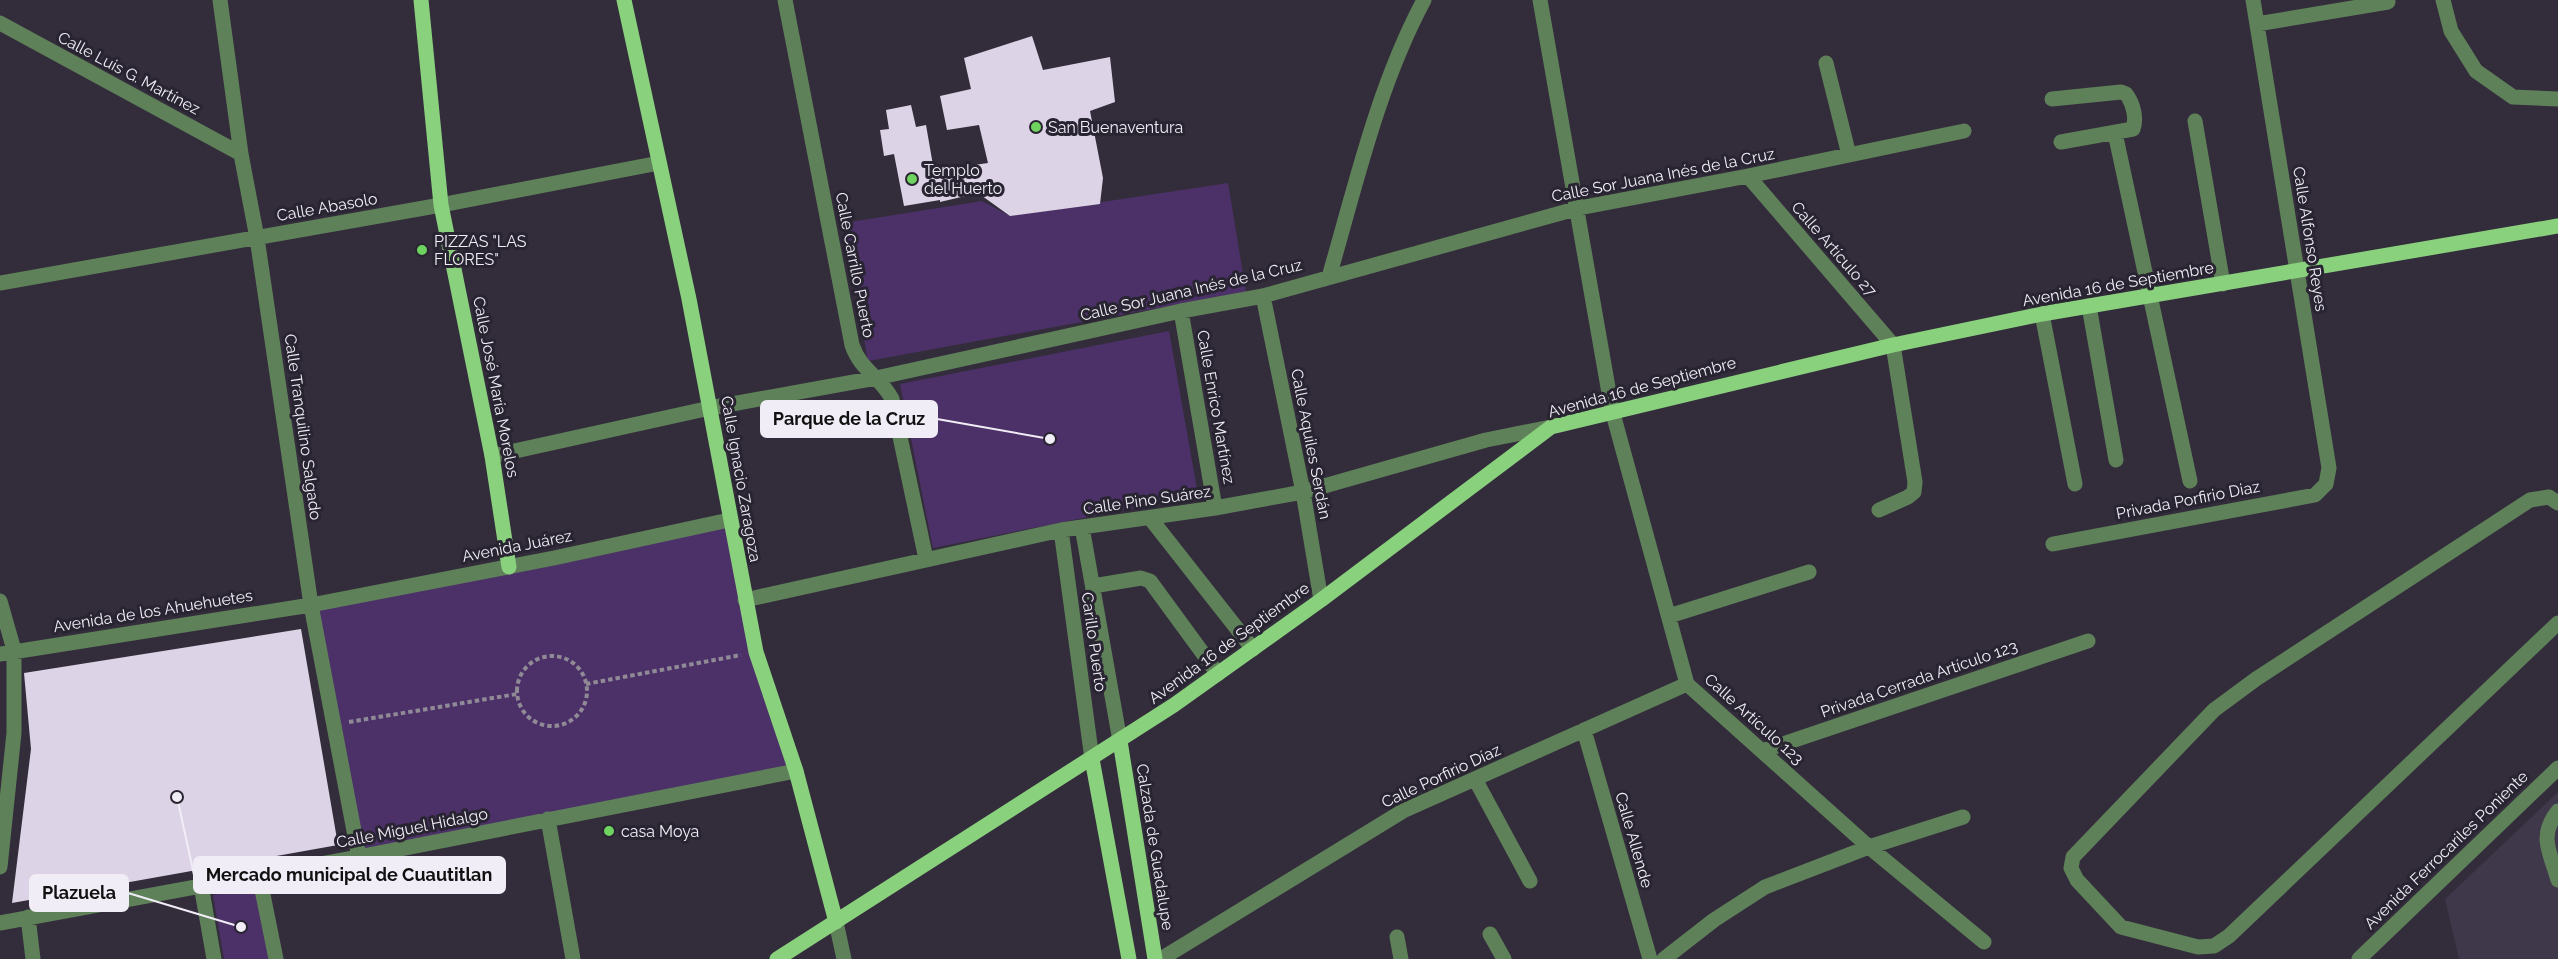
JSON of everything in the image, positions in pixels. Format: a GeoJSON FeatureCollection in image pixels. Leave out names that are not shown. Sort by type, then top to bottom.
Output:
{"type":"FeatureCollection","features":[{"type":"Feature","properties":{"kind":"main road","name":"Calle José María Morelos"},"geometry":{"type":"LineString","coordinates":[[421,0],[441,205],[492,456],[509,567]]}},
{"type":"Feature","properties":{"kind":"main road","name":"Calle Ignacio Zaragoza"},"geometry":{"type":"LineString","coordinates":[[624,0],[710,408],[729,520],[756,652],[795,771],[836,922]]}},
{"type":"Feature","properties":{"kind":"main road","name":"Avenida 16 de Septiembre"},"geometry":{"type":"LineString","coordinates":[[777,959],[1120,741],[1218,674],[1321,600],[1551,427],[1612,410],[1893,345],[2042,314],[2558,226]]}},
{"type":"Feature","properties":{"kind":"main road","name":"Calzada de Guadalupe"},"geometry":{"type":"LineString","coordinates":[[1120,741],[1155,959]]}},
{"type":"Feature","properties":{"kind":"main road"},"geometry":{"type":"LineString","coordinates":[[1092,759],[1129,959]]}},
{"type":"Feature","properties":{"kind":"street","name":"Calle Tranquilino Salgado"},"geometry":{"type":"LineString","coordinates":[[220,0],[241,153],[257,238],[311,605],[359,857]]}},
{"type":"Feature","properties":{"kind":"street","name":"Calle Carrillo Puerto"},"geometry":{"type":"LineString","coordinates":[[785,0],[852,345],[861,365],[876,378],[892,399],[926,559]]}},
{"type":"Feature","properties":{"kind":"street"},"geometry":{"type":"LineString","coordinates":[[1329,277],[1405,35],[1424,0]]}},
{"type":"Feature","properties":{"kind":"street","name":"Calle Artículo 123"},"geometry":{"type":"LineString","coordinates":[[1540,0],[1579,208],[1612,410],[1687,684],[1869,847],[1984,942]]}},
{"type":"Feature","properties":{"kind":"street","name":"Calle Alfonso Reyes"},"geometry":{"type":"LineString","coordinates":[[2253,0],[2329,468],[2326,484]]}},
{"type":"Feature","properties":{"kind":"street"},"geometry":{"type":"LineString","coordinates":[[2443,0],[2451,31],[2476,71],[2513,97],[2558,99]]}},
{"type":"Feature","properties":{"kind":"street"},"geometry":{"type":"LineString","coordinates":[[2257,24],[2388,2]]}},
{"type":"Feature","properties":{"kind":"street","name":"Calle Luis G. Martínez"},"geometry":{"type":"LineString","coordinates":[[0,23],[241,153]]}},
{"type":"Feature","properties":{"kind":"street"},"geometry":{"type":"LineString","coordinates":[[1826,63],[1849,155]]}},
{"type":"Feature","properties":{"kind":"street"},"geometry":{"type":"LineString","coordinates":[[2052,99],[2126,94],[2131,101],[2135,123],[2133,129],[2061,142]]}},
{"type":"Feature","properties":{"kind":"street"},"geometry":{"type":"LineString","coordinates":[[2196,121],[2223,284]]}},
{"type":"Feature","properties":{"kind":"street","name":"Calle Sor Juana Inés de la Cruz"},"geometry":{"type":"LineString","coordinates":[[492,456],[710,408],[876,378],[1181,311],[1263,296],[1579,208],[1964,131]]}},
{"type":"Feature","properties":{"kind":"street"},"geometry":{"type":"LineString","coordinates":[[2115,133],[2190,481]]}},
{"type":"Feature","properties":{"kind":"street","name":"Calle Abasolo"},"geometry":{"type":"LineString","coordinates":[[0,283],[659,164]]}},
{"type":"Feature","properties":{"kind":"street","name":"Calle Artículo 27"},"geometry":{"type":"LineString","coordinates":[[1748,176],[1893,345]]}},
{"type":"Feature","properties":{"kind":"street","name":"Calle Aquiles Serdán"},"geometry":{"type":"LineString","coordinates":[[1263,296],[1321,600]]}},
{"type":"Feature","properties":{"kind":"street"},"geometry":{"type":"LineString","coordinates":[[2089,306],[2116,460]]}},
{"type":"Feature","properties":{"kind":"street","name":"Calle Enrico Martínez"},"geometry":{"type":"LineString","coordinates":[[1181,311],[1215,508]]}},
{"type":"Feature","properties":{"kind":"street"},"geometry":{"type":"LineString","coordinates":[[2042,314],[2075,484]]}},
{"type":"Feature","properties":{"kind":"street"},"geometry":{"type":"LineString","coordinates":[[1879,510],[1908,497],[1914,492],[1915,482],[1893,345]]}},
{"type":"Feature","properties":{"kind":"street","name":"Calle Pino Suárez"},"geometry":{"type":"LineString","coordinates":[[745,600],[1061,530],[1215,508],[1302,492],[1486,440],[1551,427]]}},
{"type":"Feature","properties":{"kind":"street","name":"Privada Porfirio Diaz"},"geometry":{"type":"LineString","coordinates":[[2053,544],[2315,495],[2326,484]]}},
{"type":"Feature","properties":{"kind":"street"},"geometry":{"type":"LineString","coordinates":[[2558,503],[2549,496],[2530,500],[2256,679],[2214,710],[2073,857],[2071,868],[2077,880],[2121,927],[2198,947],[2214,946],[2229,936],[2558,623]]}},
{"type":"Feature","properties":{"kind":"street"},"geometry":{"type":"LineString","coordinates":[[1150,518],[1253,649]]}},
{"type":"Feature","properties":{"kind":"street","name":"Avenida Juárez"},"geometry":{"type":"LineString","coordinates":[[311,605],[509,567],[729,520]]}},
{"type":"Feature","properties":{"kind":"street","name":"Carillo Puerto"},"geometry":{"type":"LineString","coordinates":[[1082,527],[1120,741]]}},
{"type":"Feature","properties":{"kind":"street","name":"Carillo Puerto"},"geometry":{"type":"LineString","coordinates":[[1061,530],[1092,759]]}},
{"type":"Feature","properties":{"kind":"street"},"geometry":{"type":"LineString","coordinates":[[1669,616],[1809,572]]}},
{"type":"Feature","properties":{"kind":"street"},"geometry":{"type":"LineString","coordinates":[[1093,586],[1142,578],[1150,581],[1218,674]]}},
{"type":"Feature","properties":{"kind":"street"},"geometry":{"type":"LineString","coordinates":[[0,601],[14,733],[0,867]]}},
{"type":"Feature","properties":{"kind":"street","name":"Avenida de los Ahuehuetes"},"geometry":{"type":"LineString","coordinates":[[7,652],[311,605]]}},
{"type":"Feature","properties":{"kind":"street","name":"Privada Cerrada Artículo 123"},"geometry":{"type":"LineString","coordinates":[[1762,751],[2088,641]]}},
{"type":"Feature","properties":{"kind":"street","name":"Calle Porfirio Díaz"},"geometry":{"type":"LineString","coordinates":[[1161,959],[1403,811],[1687,684]]}},
{"type":"Feature","properties":{"kind":"street","name":"Calle Allende"},"geometry":{"type":"LineString","coordinates":[[1584,730],[1650,959]]}},
{"type":"Feature","properties":{"kind":"street","name":"Avenida Ferrocariles Poniente"},"geometry":{"type":"LineString","coordinates":[[2359,959],[2558,768]]}},
{"type":"Feature","properties":{"kind":"street","name":"Calle Miguel Hidalgo"},"geometry":{"type":"LineString","coordinates":[[0,923],[359,857],[795,771]]}},
{"type":"Feature","properties":{"kind":"street"},"geometry":{"type":"LineString","coordinates":[[1475,779],[1530,881]]}},
{"type":"Feature","properties":{"kind":"street"},"geometry":{"type":"LineString","coordinates":[[2558,811],[2548,823],[2546,838],[2558,880]]}},
{"type":"Feature","properties":{"kind":"street"},"geometry":{"type":"LineString","coordinates":[[1664,959],[1714,920],[1765,887],[1869,847],[1963,817]]}},
{"type":"Feature","properties":{"kind":"street"},"geometry":{"type":"LineString","coordinates":[[548,819],[573,959]]}},
{"type":"Feature","properties":{"kind":"street"},"geometry":{"type":"LineString","coordinates":[[259,875],[276,959]]}},
{"type":"Feature","properties":{"kind":"street"},"geometry":{"type":"LineString","coordinates":[[201,885],[214,959]]}},
{"type":"Feature","properties":{"kind":"street"},"geometry":{"type":"LineString","coordinates":[[28,918],[33,959]]}},
{"type":"Feature","properties":{"kind":"street","name":"Calle Ignacio Zaragoza"},"geometry":{"type":"LineString","coordinates":[[836,922],[844,959]]}},
{"type":"Feature","properties":{"kind":"street"},"geometry":{"type":"LineString","coordinates":[[1490,934],[1504,959]]}},
{"type":"Feature","properties":{"kind":"street"},"geometry":{"type":"LineString","coordinates":[[1397,937],[1401,959]]}},
{"type":"Feature","properties":{"kind":"path"},"geometry":{"type":"LineString","coordinates":[[586,684],[756,652]]}},
{"type":"Feature","properties":{"kind":"path"},"geometry":{"type":"LineString","coordinates":[[553,656],[565,659],[582,673],[586,684],[584,706],[568,722],[558,726],[536,722],[526,715],[517,694],[518,682],[523,671],[541,657],[553,656]]}},
{"type":"Feature","properties":{"kind":"path"},"geometry":{"type":"LineString","coordinates":[[334,724],[517,694]]}},
{"type":"Feature","properties":{"kind":"shaded area"},"geometry":{"type":"Polygon","coordinates":[[[1228,183],[1246,292],[868,361],[844,223],[982,201],[1010,216],[1228,183]]]}},
{"type":"Feature","properties":{"kind":"shaded area"},"geometry":{"type":"Polygon","coordinates":[[[1169,331],[1198,495],[933,548],[900,384],[1169,331]]]}},
{"type":"Feature","properties":{"kind":"shaded area"},"geometry":{"type":"Polygon","coordinates":[[[729,520],[756,652],[796,771],[359,857],[311,605],[729,520]]]}},
{"type":"Feature","properties":{"kind":"shaded area"},"geometry":{"type":"Polygon","coordinates":[[[2558,792],[2558,959],[2459,959],[2445,899],[2558,792]]]}},
{"type":"Feature","properties":{"kind":"shaded area"},"geometry":{"type":"Polygon","coordinates":[[[256,888],[270,959],[224,959],[213,895],[256,888]]]}},
{"type":"Feature","properties":{"kind":"building","name":"San Buenaventura"},"geometry":{"type":"Polygon","coordinates":[[[1032,36],[1043,70],[1110,57],[1115,102],[1090,111],[1103,178],[1100,204],[1010,216],[978,193],[940,202],[940,200],[904,206],[894,154],[884,156],[880,130],[889,129],[886,110],[911,105],[916,127],[926,125],[934,171],[988,163],[979,125],[947,130],[940,96],[971,89],[964,58],[1032,36]]]}},
{"type":"Feature","properties":{"kind":"building"},"geometry":{"type":"Polygon","coordinates":[[[301,629],[338,845],[12,903],[31,749],[24,673],[301,629]]]}},
{"type":"Feature","properties":{"kind":"place","name":"San Buenaventura"},"geometry":{"type":"Point","coordinates":[1036,127]}},
{"type":"Feature","properties":{"kind":"place","name":"Templo del Huerto"},"geometry":{"type":"Point","coordinates":[912,179]}},
{"type":"Feature","properties":{"kind":"place","name":"PIZZAS \"LAS FLORES\""},"geometry":{"type":"Point","coordinates":[422,250]}},
{"type":"Feature","properties":{"kind":"place","name":"Parque de la Cruz"},"geometry":{"type":"Point","coordinates":[1050,439]}},
{"type":"Feature","properties":{"kind":"place","name":"Mercado municipal de Cuautitlan"},"geometry":{"type":"Point","coordinates":[177,797]}},
{"type":"Feature","properties":{"kind":"place","name":"casa Moya"},"geometry":{"type":"Point","coordinates":[609,831]}},
{"type":"Feature","properties":{"kind":"place","name":"Plazuela"},"geometry":{"type":"Point","coordinates":[241,927]}}]}
